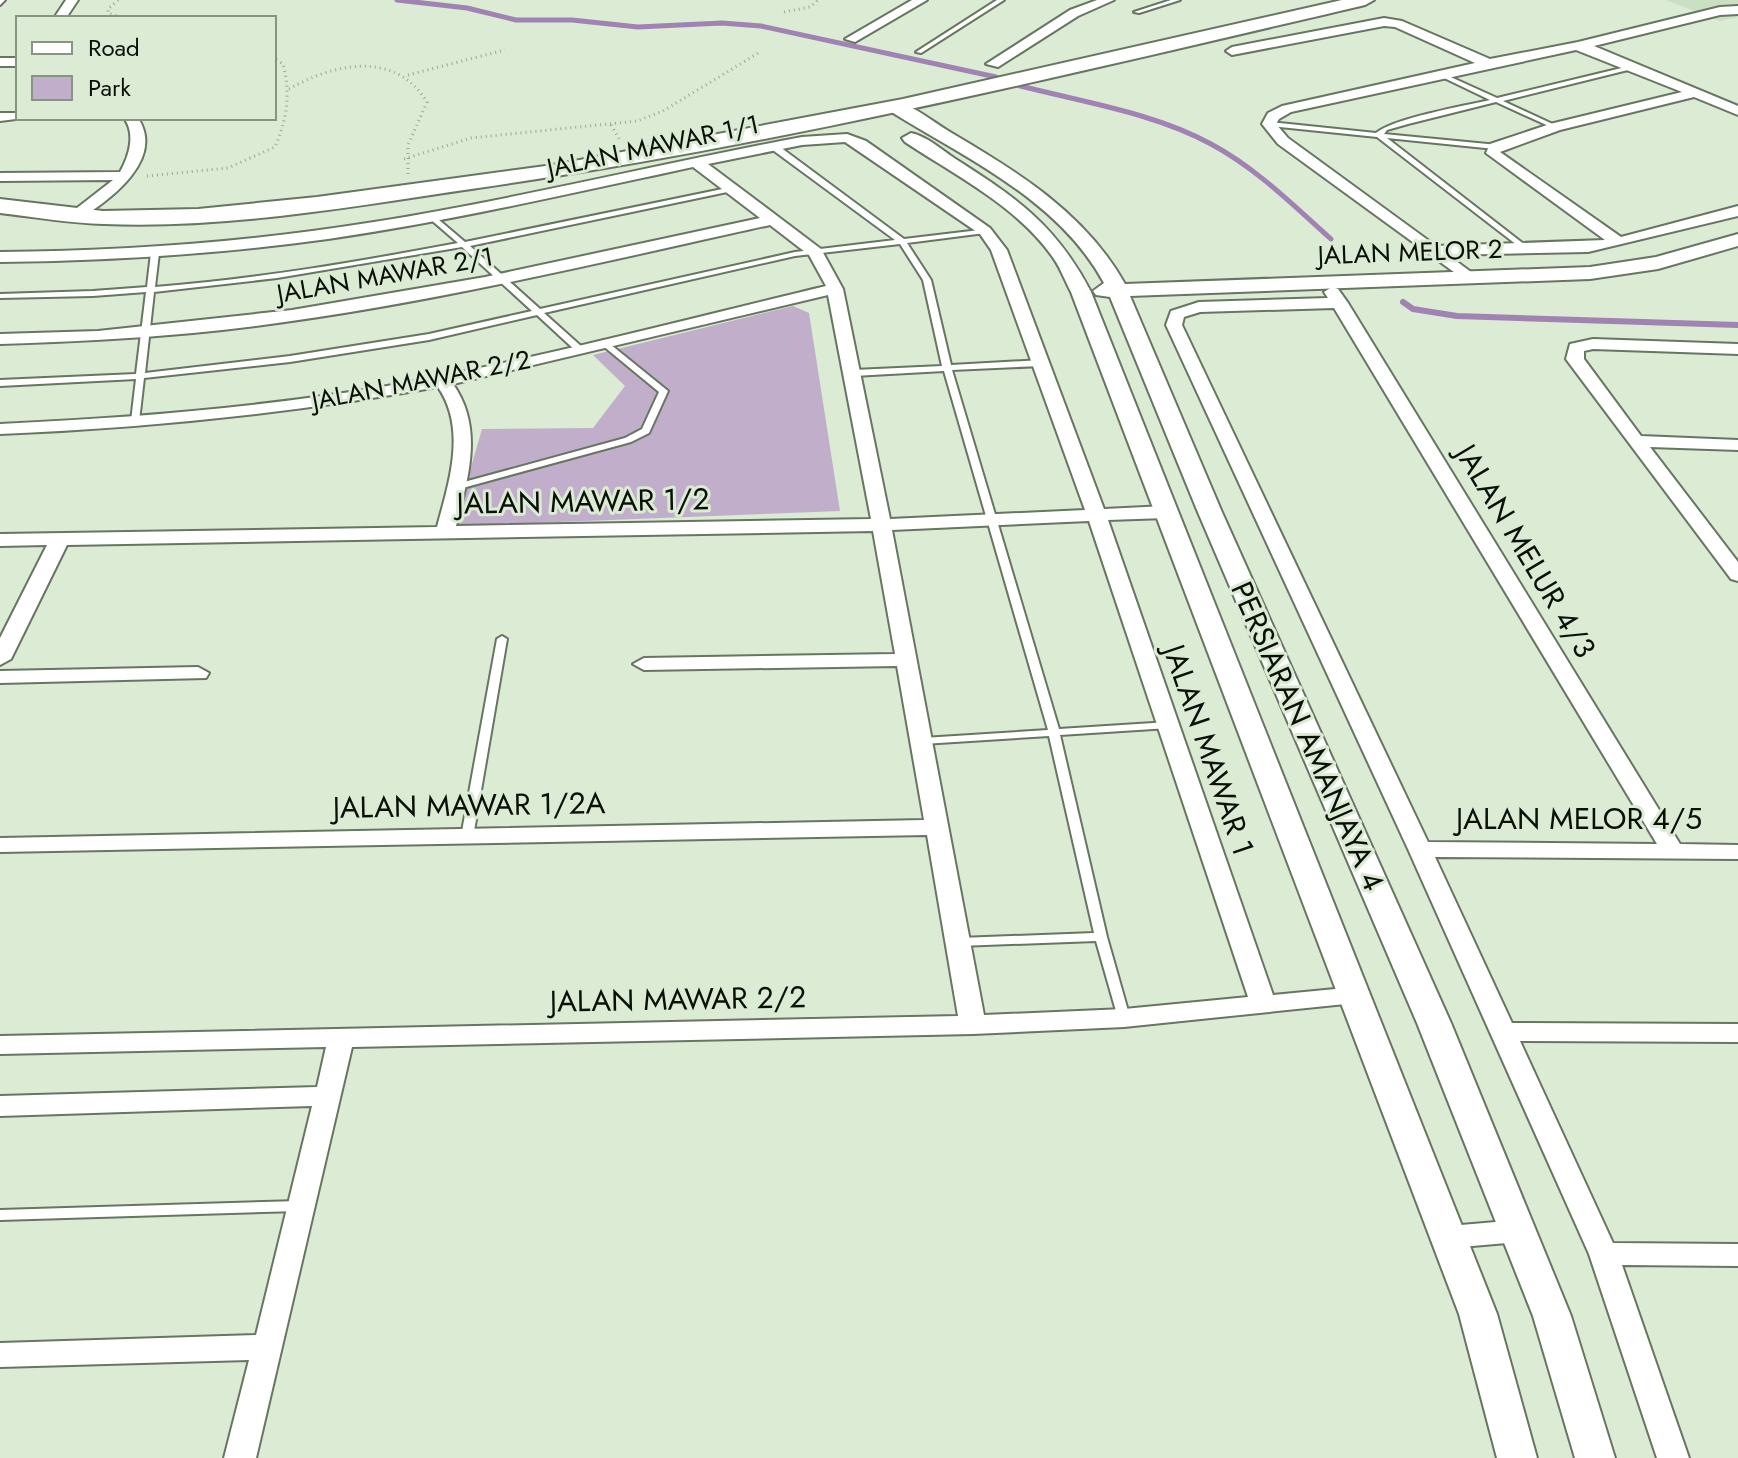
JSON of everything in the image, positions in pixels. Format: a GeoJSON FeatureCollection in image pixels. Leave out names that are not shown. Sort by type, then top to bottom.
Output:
{"type":"FeatureCollection","features":[{"type":"Feature","properties":{"kind":"main road"},"geometry":{"type":"LineString","coordinates":[[0,206],[76,215],[139,218],[202,215],[412,191],[583,166],[884,109],[1365,0]]}},
{"type":"Feature","properties":{"kind":"street"},"geometry":{"type":"LineString","coordinates":[[851,39],[921,0]]}},
{"type":"Feature","properties":{"kind":"street"},"geometry":{"type":"LineString","coordinates":[[993,64],[1074,13],[1108,0]]}},
{"type":"Feature","properties":{"kind":"street"},"geometry":{"type":"LineString","coordinates":[[1697,4],[1720,11]]}},
{"type":"Feature","properties":{"kind":"street"},"geometry":{"type":"LineString","coordinates":[[1469,278],[1283,141],[1269,124],[1273,116],[1287,109],[1487,63],[1576,46],[1720,11],[1738,10]]}},
{"type":"Feature","properties":{"kind":"street"},"geometry":{"type":"LineString","coordinates":[[1232,51],[1384,22],[1398,24],[1487,63]]}},
{"type":"Feature","properties":{"kind":"street"},"geometry":{"type":"LineString","coordinates":[[1576,46],[1591,49],[1738,111]]}},
{"type":"Feature","properties":{"kind":"street"},"geometry":{"type":"LineString","coordinates":[[1619,242],[1501,160],[1493,153],[1495,147],[1555,127],[1696,93]]}},
{"type":"Feature","properties":{"kind":"street","name":"PERSIARAN AMANJAYA 4"},"geometry":{"type":"LineString","coordinates":[[884,109],[1038,197],[1080,234],[1102,262],[1118,291],[1209,510],[1434,1023],[1552,1316],[1595,1458]]}},
{"type":"Feature","properties":{"kind":"street","name":"PERSIARAN AMANJAYA 4"},"geometry":{"type":"LineString","coordinates":[[884,109],[1029,221],[1059,252],[1081,292],[1478,1314],[1517,1458]]}},
{"type":"Feature","properties":{"kind":"street"},"geometry":{"type":"LineString","coordinates":[[76,215],[109,193],[126,176],[135,159],[138,133],[132,120]]}},
{"type":"Feature","properties":{"kind":"street","name":"JALAN MAWAR 1/1"},"geometry":{"type":"LineString","coordinates":[[0,257],[155,253],[310,237],[432,216],[773,146],[826,137],[847,138],[861,144],[985,231],[999,250],[1097,516]]}},
{"type":"Feature","properties":{"kind":"street"},"geometry":{"type":"LineString","coordinates":[[696,162],[815,252],[835,289],[854,373],[973,1025]]}},
{"type":"Feature","properties":{"kind":"street"},"geometry":{"type":"LineString","coordinates":[[0,177],[126,176]]}},
{"type":"Feature","properties":{"kind":"street"},"geometry":{"type":"LineString","coordinates":[[1432,251],[1588,247],[1738,211]]}},
{"type":"Feature","properties":{"kind":"street","name":"JALAN MAWAR 2/1"},"geometry":{"type":"LineString","coordinates":[[0,339],[146,334],[305,314],[501,280],[772,220]]}},
{"type":"Feature","properties":{"kind":"street","name":"JALAN MELOR 2"},"geometry":{"type":"LineString","coordinates":[[1081,292],[1614,271],[1658,263],[1738,240]]}},
{"type":"Feature","properties":{"kind":"street","name":"JALAN MELUR 4/3"},"geometry":{"type":"LineString","coordinates":[[1326,283],[1673,851]]}},
{"type":"Feature","properties":{"kind":"street","name":"JALAN MAWAR 2/2"},"geometry":{"type":"LineString","coordinates":[[0,429],[135,421],[303,403],[442,380],[835,289]]}},
{"type":"Feature","properties":{"kind":"street"},"geometry":{"type":"LineString","coordinates":[[1340,303],[1199,307],[1177,314],[1174,325],[1420,849],[1604,1254],[1673,1458]]}},
{"type":"Feature","properties":{"kind":"street"},"geometry":{"type":"LineString","coordinates":[[1738,349],[1593,344],[1576,348],[1575,359],[1738,575]]}},
{"type":"Feature","properties":{"kind":"street"},"geometry":{"type":"LineString","coordinates":[[442,380],[456,395],[465,431],[445,533]]}},
{"type":"Feature","properties":{"kind":"street"},"geometry":{"type":"LineString","coordinates":[[1636,441],[1738,445]]}},
{"type":"Feature","properties":{"kind":"street","name":"JALAN MAWAR 1/2"},"geometry":{"type":"LineString","coordinates":[[0,540],[881,525],[1166,512]]}},
{"type":"Feature","properties":{"kind":"street","name":"JALAN MAWAR 1"},"geometry":{"type":"LineString","coordinates":[[1097,516],[1263,1003]]}},
{"type":"Feature","properties":{"kind":"street"},"geometry":{"type":"LineString","coordinates":[[0,659],[60,539]]}},
{"type":"Feature","properties":{"kind":"street"},"geometry":{"type":"LineString","coordinates":[[644,664],[907,660]]}},
{"type":"Feature","properties":{"kind":"street"},"geometry":{"type":"LineString","coordinates":[[0,677],[198,673]]}},
{"type":"Feature","properties":{"kind":"street","name":"JALAN MAWAR 1/2A"},"geometry":{"type":"LineString","coordinates":[[0,845],[939,827]]}},
{"type":"Feature","properties":{"kind":"street","name":"JALAN MELOR 4/5"},"geometry":{"type":"LineString","coordinates":[[1420,849],[1738,852]]}},
{"type":"Feature","properties":{"kind":"street","name":"JALAN MAWAR 2/2"},"geometry":{"type":"LineString","coordinates":[[0,1045],[973,1025],[1124,1018],[1356,996]]}},
{"type":"Feature","properties":{"kind":"street"},"geometry":{"type":"LineString","coordinates":[[1504,1032],[1738,1033]]}},
{"type":"Feature","properties":{"kind":"street"},"geometry":{"type":"LineString","coordinates":[[240,1458],[341,1038]]}},
{"type":"Feature","properties":{"kind":"street"},"geometry":{"type":"LineString","coordinates":[[0,1106],[328,1096]]}},
{"type":"Feature","properties":{"kind":"street"},"geometry":{"type":"LineString","coordinates":[[1449,1237],[1519,1231]]}},
{"type":"Feature","properties":{"kind":"street"},"geometry":{"type":"LineString","coordinates":[[1604,1254],[1738,1255]]}},
{"type":"Feature","properties":{"kind":"street"},"geometry":{"type":"LineString","coordinates":[[0,1355],[267,1347]]}},
{"type":"Feature","properties":{"kind":"lane"},"geometry":{"type":"LineString","coordinates":[[919,52],[1001,0]]}},
{"type":"Feature","properties":{"kind":"lane"},"geometry":{"type":"LineString","coordinates":[[1153,0],[1164,4]]}},
{"type":"Feature","properties":{"kind":"lane"},"geometry":{"type":"LineString","coordinates":[[1137,12],[1177,0]]}},
{"type":"Feature","properties":{"kind":"lane"},"geometry":{"type":"LineString","coordinates":[[1379,134],[1406,122],[1634,67]]}},
{"type":"Feature","properties":{"kind":"lane"},"geometry":{"type":"LineString","coordinates":[[1442,75],[1555,127]]}},
{"type":"Feature","properties":{"kind":"lane"},"geometry":{"type":"LineString","coordinates":[[1269,124],[1495,147]]}},
{"type":"Feature","properties":{"kind":"lane"},"geometry":{"type":"LineString","coordinates":[[1379,134],[1526,250]]}},
{"type":"Feature","properties":{"kind":"lane"},"geometry":{"type":"LineString","coordinates":[[773,146],[902,241],[927,280],[947,368],[1054,732],[1101,937],[1124,1018]]}},
{"type":"Feature","properties":{"kind":"lane"},"geometry":{"type":"LineString","coordinates":[[0,296],[149,291],[354,266],[732,189]]}},
{"type":"Feature","properties":{"kind":"lane"},"geometry":{"type":"LineString","coordinates":[[432,216],[579,349]]}},
{"type":"Feature","properties":{"kind":"lane"},"geometry":{"type":"LineString","coordinates":[[0,383],[140,376],[290,359],[429,337],[815,252],[985,231]]}},
{"type":"Feature","properties":{"kind":"lane"},"geometry":{"type":"LineString","coordinates":[[135,421],[155,253]]}},
{"type":"Feature","properties":{"kind":"lane"},"geometry":{"type":"LineString","coordinates":[[456,487],[628,440],[646,431],[664,391],[605,343]]}},
{"type":"Feature","properties":{"kind":"lane"},"geometry":{"type":"LineString","coordinates":[[854,373],[1041,363]]}},
{"type":"Feature","properties":{"kind":"lane"},"geometry":{"type":"LineString","coordinates":[[467,837],[502,639]]}},
{"type":"Feature","properties":{"kind":"lane"},"geometry":{"type":"LineString","coordinates":[[923,741],[1169,725]]}},
{"type":"Feature","properties":{"kind":"lane"},"geometry":{"type":"LineString","coordinates":[[959,942],[1101,937]]}},
{"type":"Feature","properties":{"kind":"lane"},"geometry":{"type":"LineString","coordinates":[[0,1215],[303,1206]]}},
{"type":"Feature","properties":{"kind":"path"},"geometry":{"type":"LineString","coordinates":[[117,16],[108,13],[108,9],[118,0]]}},
{"type":"Feature","properties":{"kind":"path"},"geometry":{"type":"LineString","coordinates":[[784,12],[810,7],[818,0]]}},
{"type":"Feature","properties":{"kind":"path"},"geometry":{"type":"LineString","coordinates":[[289,89],[309,75],[339,68],[376,68],[407,75],[505,50]]}},
{"type":"Feature","properties":{"kind":"path"},"geometry":{"type":"LineString","coordinates":[[404,159],[471,138],[637,121],[663,111],[760,52]]}},
{"type":"Feature","properties":{"kind":"path"},"geometry":{"type":"LineString","coordinates":[[126,176],[180,175],[228,168],[275,147],[281,134],[289,89],[283,64],[276,59]]}},
{"type":"Feature","properties":{"kind":"path"},"geometry":{"type":"LineString","coordinates":[[407,75],[419,86],[427,102],[407,141],[404,159],[412,191]]}},
{"type":"Feature","properties":{"kind":"shaded area"},"geometry":{"type":"Polygon","coordinates":[[[1666,0],[1738,0],[1738,17],[1720,21],[1666,0]]]}},
{"type":"Feature","properties":{"kind":"green space"},"geometry":{"type":"Polygon","coordinates":[[[793,306],[809,313],[840,511],[454,526],[482,429],[593,428],[625,386],[593,355],[793,306]]]}},
{"type":"Feature","properties":{"kind":"waterway"},"geometry":{"type":"LineString","coordinates":[[397,0],[467,8],[516,20],[572,20],[638,27],[722,23],[761,26],[996,77]]}},
{"type":"Feature","properties":{"kind":"waterway"},"geometry":{"type":"LineString","coordinates":[[1017,85],[1141,116],[1211,144],[1259,176],[1331,239]]}},
{"type":"Feature","properties":{"kind":"waterway"},"geometry":{"type":"LineString","coordinates":[[1403,302],[1413,309],[1457,316],[1738,325]]}}]}
